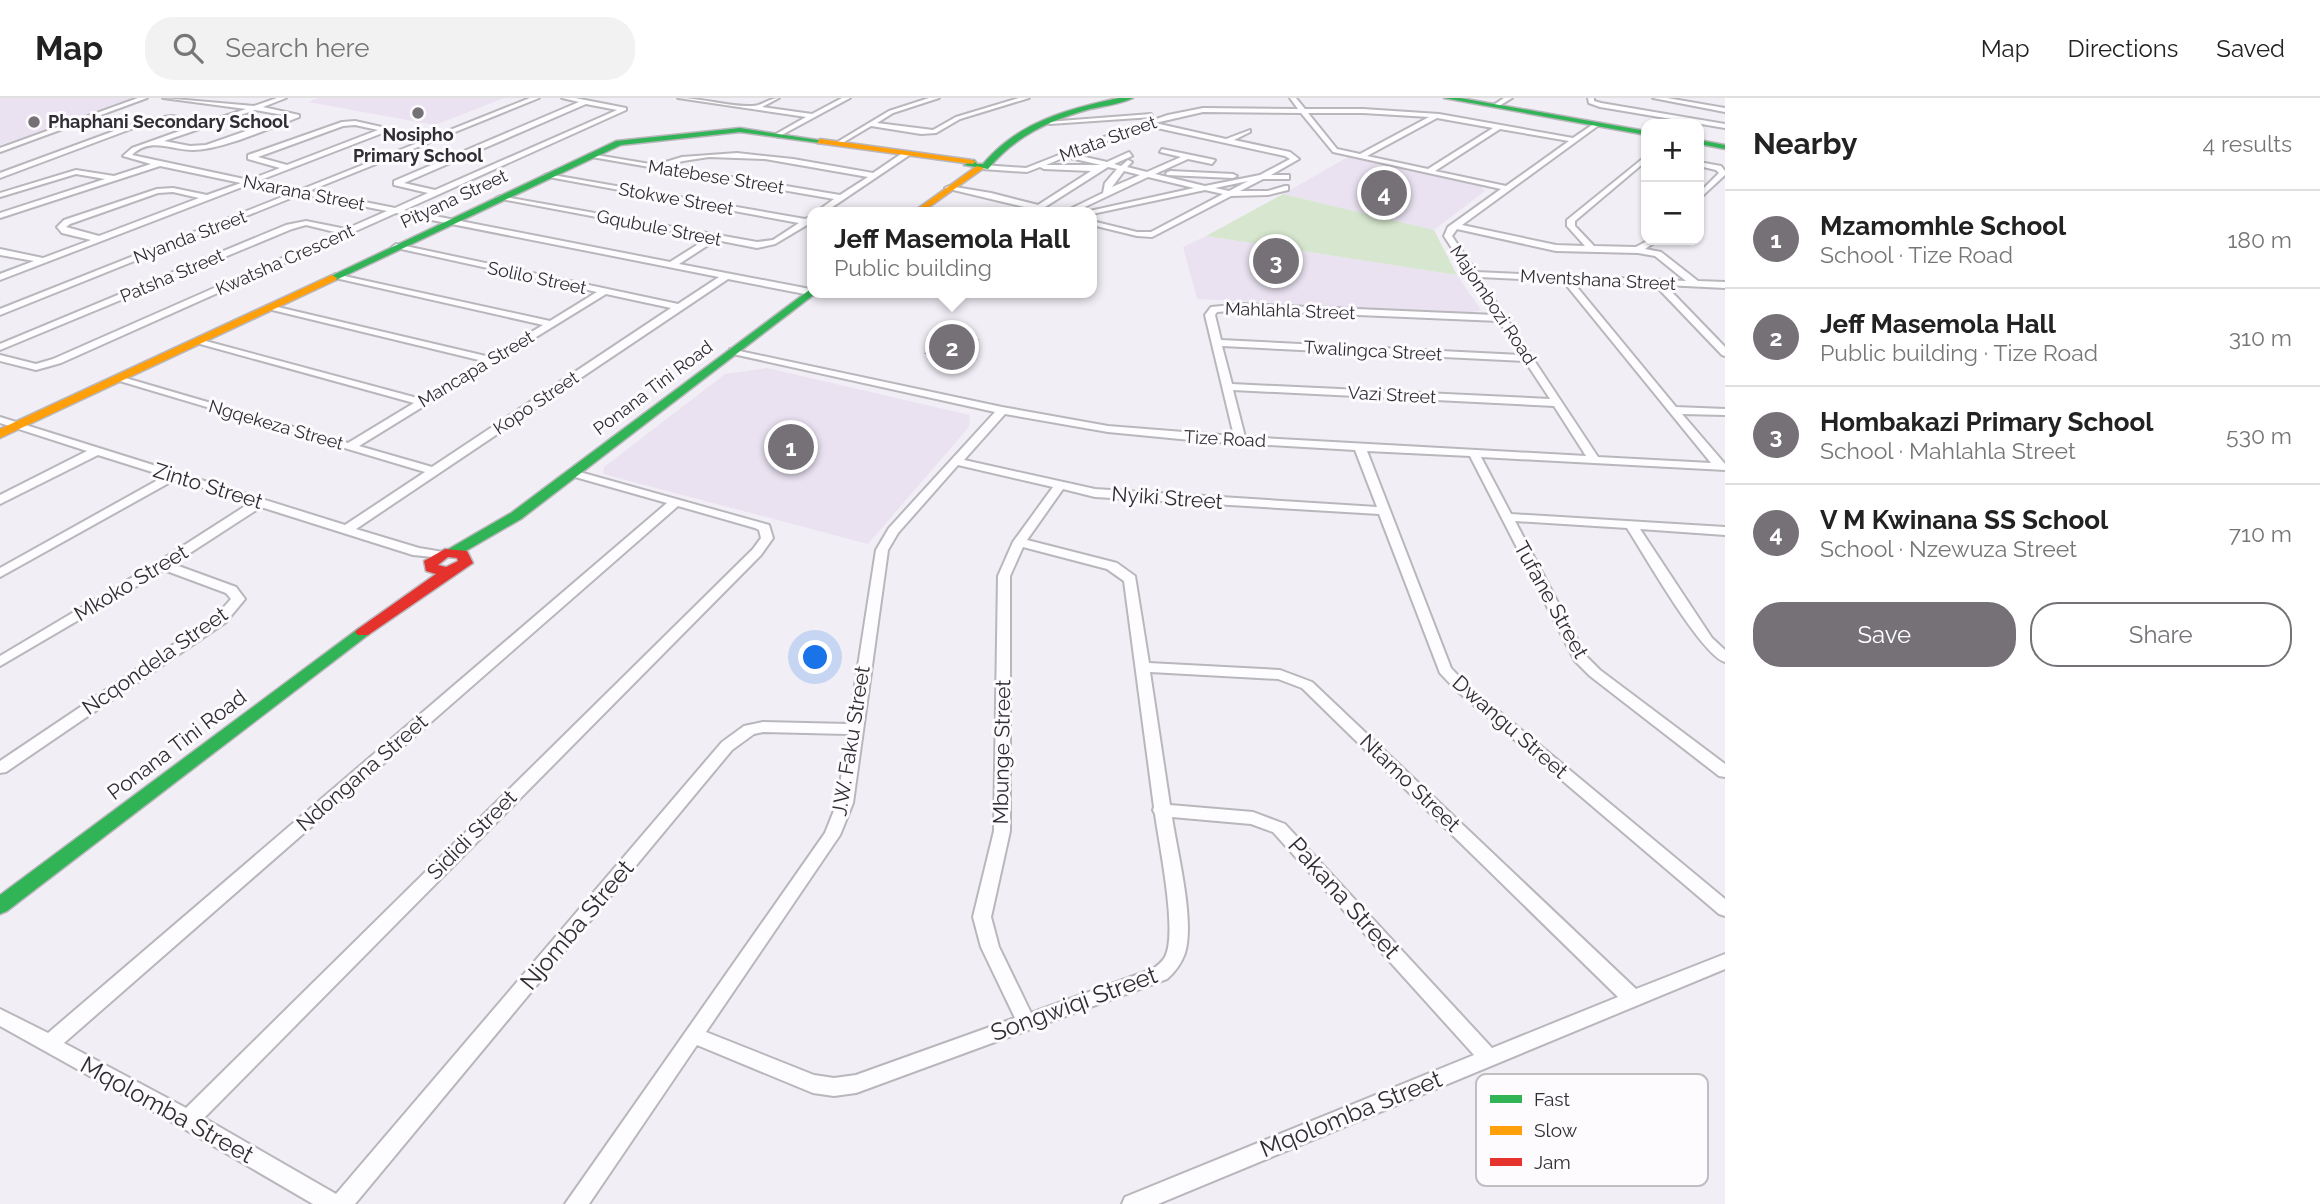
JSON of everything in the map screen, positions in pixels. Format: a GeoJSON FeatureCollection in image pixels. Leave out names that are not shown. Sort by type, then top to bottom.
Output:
{"type":"FeatureCollection","features":[{"type":"Feature","properties":{"kind":"street"},"geometry":{"type":"LineString","coordinates":[[0,150],[144,98]]}},
{"type":"Feature","properties":{"kind":"street"},"geometry":{"type":"LineString","coordinates":[[157,141],[190,148],[207,147],[297,116],[258,108],[166,98]]}},
{"type":"Feature","properties":{"kind":"street","name":"Nxarana Street"},"geometry":{"type":"LineString","coordinates":[[283,98],[134,149],[127,156],[251,183],[807,291]]}},
{"type":"Feature","properties":{"kind":"street","name":"Nyanda Street"},"geometry":{"type":"LineString","coordinates":[[0,312],[536,98]]}},
{"type":"Feature","properties":{"kind":"street","name":"Kwatsha Crescent"},"geometry":{"type":"LineString","coordinates":[[0,358],[30,366],[50,364],[624,109],[565,98]]}},
{"type":"Feature","properties":{"kind":"street"},"geometry":{"type":"LineString","coordinates":[[681,98],[704,99],[811,116]]}},
{"type":"Feature","properties":{"kind":"street"},"geometry":{"type":"LineString","coordinates":[[756,108],[776,98]]}},
{"type":"Feature","properties":{"kind":"street"},"geometry":{"type":"LineString","coordinates":[[778,135],[848,98]]}},
{"type":"Feature","properties":{"kind":"street"},"geometry":{"type":"LineString","coordinates":[[837,144],[896,110],[936,98]]}},
{"type":"Feature","properties":{"kind":"street"},"geometry":{"type":"LineString","coordinates":[[869,124],[921,132],[934,131],[962,117],[1026,98]]}},
{"type":"Feature","properties":{"kind":"street"},"geometry":{"type":"LineString","coordinates":[[924,207],[977,165],[1027,131],[1129,98]]}},
{"type":"Feature","properties":{"kind":"street"},"geometry":{"type":"LineString","coordinates":[[1293,98],[1332,149],[1505,188]]}},
{"type":"Feature","properties":{"kind":"street"},"geometry":{"type":"LineString","coordinates":[[1448,98],[1503,102],[1641,132]]}},
{"type":"Feature","properties":{"kind":"street"},"geometry":{"type":"LineString","coordinates":[[1591,98],[1589,101],[1596,104],[1725,126]]}},
{"type":"Feature","properties":{"kind":"street"},"geometry":{"type":"LineString","coordinates":[[1656,98],[1725,110]]}},
{"type":"Feature","properties":{"kind":"street"},"geometry":{"type":"LineString","coordinates":[[436,193],[397,183],[586,101]]}},
{"type":"Feature","properties":{"kind":"street","name":"Mtata Street"},"geometry":{"type":"LineString","coordinates":[[977,165],[1020,171],[1037,167],[1150,120],[1203,110],[1303,110],[1439,116],[1574,140]]}},
{"type":"Feature","properties":{"kind":"street"},"geometry":{"type":"LineString","coordinates":[[1360,157],[1428,118],[1439,116]]}},
{"type":"Feature","properties":{"kind":"street"},"geometry":{"type":"LineString","coordinates":[[0,176],[159,118],[212,123]]}},
{"type":"Feature","properties":{"kind":"street"},"geometry":{"type":"LineString","coordinates":[[1050,122],[1150,120],[1294,157],[1293,162],[1260,177],[1176,226],[1149,235],[1097,224]]}},
{"type":"Feature","properties":{"kind":"street"},"geometry":{"type":"LineString","coordinates":[[0,277],[251,183],[378,133],[384,129],[355,123],[342,124],[251,157],[288,168]]}},
{"type":"Feature","properties":{"kind":"street","name":"Majombozi Road"},"geometry":{"type":"LineString","coordinates":[[1595,461],[1449,239],[1449,232],[1505,188],[1597,124]]}},
{"type":"Feature","properties":{"kind":"street"},"geometry":{"type":"LineString","coordinates":[[1428,172],[1500,126]]}},
{"type":"Feature","properties":{"kind":"street","name":"Pityana Street"},"geometry":{"type":"LineString","coordinates":[[0,434],[547,176],[628,141],[740,130],[977,165]]}},
{"type":"Feature","properties":{"kind":"street"},"geometry":{"type":"LineString","coordinates":[[1227,141],[1248,131]]}},
{"type":"Feature","properties":{"kind":"street"},"geometry":{"type":"LineString","coordinates":[[50,132],[75,135]]}},
{"type":"Feature","properties":{"kind":"street"},"geometry":{"type":"LineString","coordinates":[[88,136],[100,138]]}},
{"type":"Feature","properties":{"kind":"street"},"geometry":{"type":"LineString","coordinates":[[1704,143],[1725,147]]}},
{"type":"Feature","properties":{"kind":"street"},"geometry":{"type":"LineString","coordinates":[[1162,151],[1212,162]]}},
{"type":"Feature","properties":{"kind":"street"},"geometry":{"type":"LineString","coordinates":[[656,167],[677,159],[727,153],[875,176]]}},
{"type":"Feature","properties":{"kind":"street"},"geometry":{"type":"LineString","coordinates":[[1042,207],[1107,164],[1133,153],[1109,183],[1107,193]]}},
{"type":"Feature","properties":{"kind":"street"},"geometry":{"type":"LineString","coordinates":[[828,207],[907,154]]}},
{"type":"Feature","properties":{"kind":"street"},"geometry":{"type":"LineString","coordinates":[[1066,155],[1121,169]]}},
{"type":"Feature","properties":{"kind":"street","name":"Matebese Street"},"geometry":{"type":"LineString","coordinates":[[590,156],[842,198]]}},
{"type":"Feature","properties":{"kind":"street"},"geometry":{"type":"LineString","coordinates":[[1078,207],[1186,157]]}},
{"type":"Feature","properties":{"kind":"street"},"geometry":{"type":"LineString","coordinates":[[1176,226],[1178,161]]}},
{"type":"Feature","properties":{"kind":"street"},"geometry":{"type":"LineString","coordinates":[[1592,249],[1571,226],[1571,220],[1641,162]]}},
{"type":"Feature","properties":{"kind":"street"},"geometry":{"type":"LineString","coordinates":[[0,216],[158,164]]}},
{"type":"Feature","properties":{"kind":"street"},"geometry":{"type":"LineString","coordinates":[[1704,165],[1718,168],[1723,173],[1704,192]]}},
{"type":"Feature","properties":{"kind":"street"},"geometry":{"type":"LineString","coordinates":[[1037,167],[1121,169],[1176,177],[1286,177]]}},
{"type":"Feature","properties":{"kind":"street"},"geometry":{"type":"LineString","coordinates":[[0,195],[63,174],[86,172],[116,179]]}},
{"type":"Feature","properties":{"kind":"street"},"geometry":{"type":"LineString","coordinates":[[1147,184],[1151,174]]}},
{"type":"Feature","properties":{"kind":"street","name":"Stokwe Street"},"geometry":{"type":"LineString","coordinates":[[547,176],[807,220]]}},
{"type":"Feature","properties":{"kind":"street"},"geometry":{"type":"LineString","coordinates":[[1176,177],[1231,194],[1268,193],[1285,188]]}},
{"type":"Feature","properties":{"kind":"street"},"geometry":{"type":"LineString","coordinates":[[1097,210],[1260,177]]}},
{"type":"Feature","properties":{"kind":"street"},"geometry":{"type":"LineString","coordinates":[[953,185],[1028,207]]}},
{"type":"Feature","properties":{"kind":"street"},"geometry":{"type":"LineString","coordinates":[[100,239],[65,231],[61,227],[66,222],[156,191],[173,190],[208,198]]}},
{"type":"Feature","properties":{"kind":"street"},"geometry":{"type":"LineString","coordinates":[[1094,191],[1135,202]]}},
{"type":"Feature","properties":{"kind":"street"},"geometry":{"type":"LineString","coordinates":[[1135,202],[1141,193]]}},
{"type":"Feature","properties":{"kind":"street","name":"Gqubule Street"},"geometry":{"type":"LineString","coordinates":[[500,198],[757,245],[770,244],[807,221]]}},
{"type":"Feature","properties":{"kind":"street","name":"Patsha Street"},"geometry":{"type":"LineString","coordinates":[[0,347],[289,227],[306,223],[347,232]]}},
{"type":"Feature","properties":{"kind":"street"},"geometry":{"type":"LineString","coordinates":[[1455,226],[1543,246],[1638,250],[1658,254],[1696,284]]}},
{"type":"Feature","properties":{"kind":"street"},"geometry":{"type":"LineString","coordinates":[[671,265],[714,238]]}},
{"type":"Feature","properties":{"kind":"street"},"geometry":{"type":"LineString","coordinates":[[1638,250],[1646,245]]}},
{"type":"Feature","properties":{"kind":"street","name":"Solilo Street"},"geometry":{"type":"LineString","coordinates":[[396,247],[678,307]]}},
{"type":"Feature","properties":{"kind":"street"},"geometry":{"type":"LineString","coordinates":[[0,252],[42,260]]}},
{"type":"Feature","properties":{"kind":"street","name":"Mventshana Street"},"geometry":{"type":"LineString","coordinates":[[1472,274],[1725,285]]}},
{"type":"Feature","properties":{"kind":"street","name":"Kopo Street"},"geometry":{"type":"LineString","coordinates":[[346,530],[726,276]]}},
{"type":"Feature","properties":{"kind":"street"},"geometry":{"type":"LineString","coordinates":[[335,277],[551,324]]}},
{"type":"Feature","properties":{"kind":"street"},"geometry":{"type":"LineString","coordinates":[[1566,279],[1722,467]]}},
{"type":"Feature","properties":{"kind":"street"},"geometry":{"type":"LineString","coordinates":[[1658,282],[1725,353]]}},
{"type":"Feature","properties":{"kind":"street","name":"Mancapa Street"},"geometry":{"type":"LineString","coordinates":[[349,447],[604,292]]}},
{"type":"Feature","properties":{"kind":"street","name":"Ponana Tini Road"},"geometry":{"type":"LineString","coordinates":[[380,619],[389,606],[444,559],[516,516],[807,295]]}},
{"type":"Feature","properties":{"kind":"street","name":"Mahlahla Street"},"geometry":{"type":"LineString","coordinates":[[1240,440],[1210,313],[1214,309],[1228,306],[1502,318]]}},
{"type":"Feature","properties":{"kind":"street"},"geometry":{"type":"LineString","coordinates":[[269,308],[491,360]]}},
{"type":"Feature","properties":{"kind":"street"},"geometry":{"type":"LineString","coordinates":[[198,342],[422,402]]}},
{"type":"Feature","properties":{"kind":"street","name":"Twalingca Street"},"geometry":{"type":"LineString","coordinates":[[1217,343],[1528,358]]}},
{"type":"Feature","properties":{"kind":"street","name":"Tize Road"},"geometry":{"type":"LineString","coordinates":[[733,351],[1002,410],[1108,429],[1360,448],[1722,467]]}},
{"type":"Feature","properties":{"kind":"street","name":"Ngqekeza Street"},"geometry":{"type":"LineString","coordinates":[[118,379],[433,471]]}},
{"type":"Feature","properties":{"kind":"street","name":"Vazi Street"},"geometry":{"type":"LineString","coordinates":[[1227,387],[1558,403]]}},
{"type":"Feature","properties":{"kind":"street","name":"J.W. Faku Street"},"geometry":{"type":"LineString","coordinates":[[576,1204],[832,835],[845,803],[882,550],[893,531],[1002,410]]}},
{"type":"Feature","properties":{"kind":"street"},"geometry":{"type":"LineString","coordinates":[[1674,410],[1725,412]]}},
{"type":"Feature","properties":{"kind":"street","name":"Zinto Street"},"geometry":{"type":"LineString","coordinates":[[0,420],[444,559]]}},
{"type":"Feature","properties":{"kind":"street","name":"Dwangu Street"},"geometry":{"type":"LineString","coordinates":[[1360,448],[1445,670],[1461,687],[1725,909]]}},
{"type":"Feature","properties":{"kind":"street"},"geometry":{"type":"LineString","coordinates":[[0,500],[96,451]]}},
{"type":"Feature","properties":{"kind":"street","name":"Tufane Street"},"geometry":{"type":"LineString","coordinates":[[1474,454],[1580,658],[1595,673],[1725,772]]}},
{"type":"Feature","properties":{"kind":"street","name":"Nyiki Street"},"geometry":{"type":"LineString","coordinates":[[955,461],[1059,487],[1095,493],[1382,511]]}},
{"type":"Feature","properties":{"kind":"street"},"geometry":{"type":"LineString","coordinates":[[572,473],[677,502]]}},
{"type":"Feature","properties":{"kind":"street"},"geometry":{"type":"LineString","coordinates":[[0,573],[175,475]]}},
{"type":"Feature","properties":{"kind":"street","name":"Mbunge Street"},"geometry":{"type":"LineString","coordinates":[[1026,1022],[990,947],[982,917],[1002,831],[1004,576],[1019,542],[1059,487]]}},
{"type":"Feature","properties":{"kind":"street","name":"Mkoko Street"},"geometry":{"type":"LineString","coordinates":[[0,662],[163,565],[260,502]]}},
{"type":"Feature","properties":{"kind":"street","name":"Sididi Street"},"geometry":{"type":"LineString","coordinates":[[188,1120],[757,552],[767,533],[760,525],[677,502]]}},
{"type":"Feature","properties":{"kind":"street","name":"Ndongana Street"},"geometry":{"type":"LineString","coordinates":[[48,1045],[677,502]]}},
{"type":"Feature","properties":{"kind":"street"},"geometry":{"type":"LineString","coordinates":[[1506,517],[1725,531]]}},
{"type":"Feature","properties":{"kind":"street"},"geometry":{"type":"LineString","coordinates":[[1631,525],[1707,641],[1725,658]]}},
{"type":"Feature","properties":{"kind":"street","name":"Songwiqi Street"},"geometry":{"type":"LineString","coordinates":[[693,1035],[793,1077],[834,1087],[856,1084],[1160,974],[1174,961],[1177,953],[1178,916],[1161,810],[1132,587],[1125,574],[1098,562],[1019,542]]}},
{"type":"Feature","properties":{"kind":"street","name":"Ponana Tini Road"},"geometry":{"type":"LineString","coordinates":[[0,906],[380,619],[399,609],[449,572],[459,569],[444,559]]}},
{"type":"Feature","properties":{"kind":"street","name":"Ncqondela Street"},"geometry":{"type":"LineString","coordinates":[[0,768],[221,619],[238,599],[231,590],[163,565]]}},
{"type":"Feature","properties":{"kind":"street","name":"Ntamo Street"},"geometry":{"type":"LineString","coordinates":[[1143,667],[1279,675],[1307,685],[1632,998]]}},
{"type":"Feature","properties":{"kind":"street","name":"Njomba Street"},"geometry":{"type":"LineString","coordinates":[[341,1204],[727,746],[749,730],[763,727],[854,729]]}},
{"type":"Feature","properties":{"kind":"street","name":"Pakana Street"},"geometry":{"type":"LineString","coordinates":[[1161,810],[1252,818],[1279,828],[1489,1058]]}},
{"type":"Feature","properties":{"kind":"street","name":"Mqolomba Street"},"geometry":{"type":"LineString","coordinates":[[1133,1204],[1725,961]]}},
{"type":"Feature","properties":{"kind":"street","name":"Mqolomba Street"},"geometry":{"type":"LineString","coordinates":[[0,1017],[188,1120],[333,1204]]}},
{"type":"Feature","properties":{"kind":"shaded area","name":"Phaphani Secondary School"},"geometry":{"type":"Polygon","coordinates":[[[0,98],[135,98],[0,145],[0,98]]]}},
{"type":"Feature","properties":{"kind":"shaded area","name":"Nosipho Primary School"},"geometry":{"type":"Polygon","coordinates":[[[318,98],[504,98],[435,125],[308,102],[318,98]]]}},
{"type":"Feature","properties":{"kind":"shaded area"},"geometry":{"type":"Polygon","coordinates":[[[1348,157],[1480,186],[1485,191],[1434,230],[1283,194],[1348,157]]]}},
{"type":"Feature","properties":{"kind":"shaded area"},"geometry":{"type":"Polygon","coordinates":[[[1206,236],[1457,275],[1481,310],[1468,313],[1197,299],[1183,247],[1206,236]]]}},
{"type":"Feature","properties":{"kind":"shaded area"},"geometry":{"type":"Polygon","coordinates":[[[767,368],[970,415],[969,427],[868,544],[603,474],[604,467],[725,374],[767,368]]]}},
{"type":"Feature","properties":{"kind":"green space"},"geometry":{"type":"Polygon","coordinates":[[[1283,194],[1434,230],[1457,275],[1206,236],[1283,194]]]}},
{"type":"Feature","properties":{"kind":"building"},"geometry":{"type":"Polygon","coordinates":[[[945,334],[977,340],[959,359],[926,353],[945,334]]]}},
{"type":"Feature","properties":{"kind":"waterway"},"geometry":{"type":"LineString","coordinates":[[0,274],[12,269]]}},
{"type":"Feature","properties":{"kind":"traffic: fast"},"geometry":{"type":"LineString","coordinates":[[974,162],[968,165],[985,167],[1013,139],[1050,120],[1129,98]]}},
{"type":"Feature","properties":{"kind":"traffic: fast"},"geometry":{"type":"LineString","coordinates":[[1448,98],[1641,132]]}},
{"type":"Feature","properties":{"kind":"traffic: fast"},"geometry":{"type":"LineString","coordinates":[[332,278],[619,143],[740,130],[820,141]]}},
{"type":"Feature","properties":{"kind":"traffic: fast"},"geometry":{"type":"LineString","coordinates":[[1704,143],[1725,147]]}},
{"type":"Feature","properties":{"kind":"traffic: fast"},"geometry":{"type":"LineString","coordinates":[[452,553],[516,516],[807,295]]}},
{"type":"Feature","properties":{"kind":"traffic: fast"},"geometry":{"type":"LineString","coordinates":[[0,906],[363,632]]}},
{"type":"Feature","properties":{"kind":"traffic: slow"},"geometry":{"type":"LineString","coordinates":[[820,141],[972,162]]}},
{"type":"Feature","properties":{"kind":"traffic: slow"},"geometry":{"type":"LineString","coordinates":[[924,207],[980,168]]}},
{"type":"Feature","properties":{"kind":"traffic: slow"},"geometry":{"type":"LineString","coordinates":[[0,434],[332,278]]}},
{"type":"Feature","properties":{"kind":"traffic: jam"},"geometry":{"type":"LineString","coordinates":[[445,553],[462,554],[466,563],[448,572],[431,568],[431,561],[445,553]]}},
{"type":"Feature","properties":{"kind":"traffic: jam"},"geometry":{"type":"LineString","coordinates":[[363,632],[448,572]]}},
{"type":"Feature","properties":{"kind":"place","name":"Nosipho Primary School"},"geometry":{"type":"Point","coordinates":[418,113]}},
{"type":"Feature","properties":{"kind":"place","name":"Phaphani Secondary School"},"geometry":{"type":"Point","coordinates":[34,122]}},
{"type":"Feature","properties":{"kind":"place","name":"V M Kwinana SS School"},"geometry":{"type":"Point","coordinates":[1384,193]}},
{"type":"Feature","properties":{"kind":"place","name":"Hombakazi Primary School"},"geometry":{"type":"Point","coordinates":[1276,261]}},
{"type":"Feature","properties":{"kind":"place","name":"Jeff Masemola Hall"},"geometry":{"type":"Point","coordinates":[952,347]}},
{"type":"Feature","properties":{"kind":"place","name":"Mzamomhle School"},"geometry":{"type":"Point","coordinates":[791,447]}}]}
